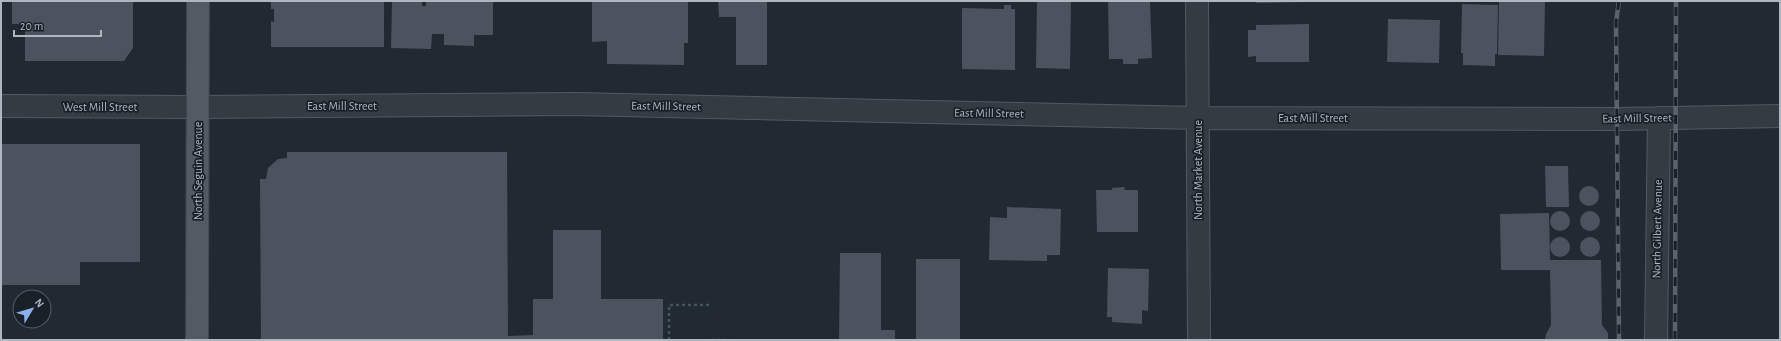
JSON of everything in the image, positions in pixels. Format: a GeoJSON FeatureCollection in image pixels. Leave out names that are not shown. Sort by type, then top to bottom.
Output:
{"type":"FeatureCollection","features":[{"type":"Feature","properties":{"kind":"main road","name":"North Seguin Avenue"},"geometry":{"type":"LineString","coordinates":[[197,340],[199,107],[198,1]]}},
{"type":"Feature","properties":{"kind":"street","name":"North Market Avenue"},"geometry":{"type":"LineString","coordinates":[[1197,1],[1199,340]]}},
{"type":"Feature","properties":{"kind":"street","name":"East Mill Street"},"geometry":{"type":"LineString","coordinates":[[199,107],[584,104],[1198,118],[1659,118],[1780,116]]}},
{"type":"Feature","properties":{"kind":"street","name":"West Mill Street"},"geometry":{"type":"LineString","coordinates":[[1,106],[199,107]]}},
{"type":"Feature","properties":{"kind":"street","name":"North Gilbert Avenue"},"geometry":{"type":"LineString","coordinates":[[1656,340],[1659,118]]}},
{"type":"Feature","properties":{"kind":"path"},"geometry":{"type":"LineString","coordinates":[[669,340],[669,305],[711,304]]}},
{"type":"Feature","properties":{"kind":"path"},"geometry":{"type":"LineString","coordinates":[[711,340],[731,340]]}},
{"type":"Feature","properties":{"kind":"building"},"geometry":{"type":"Polygon","coordinates":[[[12,1],[133,1],[133,48],[124,61],[25,61],[25,24],[12,24],[12,1]]]}},
{"type":"Feature","properties":{"kind":"building"},"geometry":{"type":"Polygon","coordinates":[[[271,1],[384,1],[384,47],[271,47],[271,21],[274,22],[274,9],[271,9],[271,1]]]}},
{"type":"Feature","properties":{"kind":"building"},"geometry":{"type":"Polygon","coordinates":[[[392,1],[422,1],[422,6],[426,6],[426,1],[493,1],[493,35],[474,35],[474,46],[444,45],[444,34],[432,34],[431,49],[391,48],[392,1]]]}},
{"type":"Feature","properties":{"kind":"building"},"geometry":{"type":"Polygon","coordinates":[[[592,1],[688,1],[688,43],[684,43],[684,65],[607,64],[607,41],[592,42],[592,1]]]}},
{"type":"Feature","properties":{"kind":"building"},"geometry":{"type":"Polygon","coordinates":[[[718,1],[767,1],[767,65],[736,65],[736,17],[719,17],[718,1]]]}},
{"type":"Feature","properties":{"kind":"building"},"geometry":{"type":"Polygon","coordinates":[[[1037,1],[1071,1],[1070,69],[1036,68],[1037,1]]]}},
{"type":"Feature","properties":{"kind":"building"},"geometry":{"type":"Polygon","coordinates":[[[1108,1],[1150,1],[1152,58],[1138,59],[1138,64],[1123,64],[1123,59],[1109,59],[1108,1]]]}},
{"type":"Feature","properties":{"kind":"building"},"geometry":{"type":"Polygon","coordinates":[[[1256,1],[1309,1],[1309,2],[1256,3],[1256,1]]]}},
{"type":"Feature","properties":{"kind":"building"},"geometry":{"type":"Polygon","coordinates":[[[1499,1],[1545,1],[1544,56],[1498,55],[1499,1]]]}},
{"type":"Feature","properties":{"kind":"building"},"geometry":{"type":"Polygon","coordinates":[[[1462,4],[1498,5],[1497,54],[1495,54],[1495,66],[1463,65],[1463,53],[1461,53],[1462,4]]]}},
{"type":"Feature","properties":{"kind":"building"},"geometry":{"type":"Polygon","coordinates":[[[1004,5],[1011,5],[1011,9],[1015,9],[1015,70],[962,69],[962,8],[1004,9],[1004,5]]]}},
{"type":"Feature","properties":{"kind":"building"},"geometry":{"type":"Polygon","coordinates":[[[1388,19],[1440,20],[1439,63],[1387,62],[1388,19]]]}},
{"type":"Feature","properties":{"kind":"building"},"geometry":{"type":"Polygon","coordinates":[[[1309,24],[1309,62],[1256,62],[1256,56],[1248,57],[1248,30],[1256,30],[1256,25],[1309,24]]]}},
{"type":"Feature","properties":{"kind":"building"},"geometry":{"type":"Polygon","coordinates":[[[1,144],[140,144],[140,262],[80,262],[80,285],[1,285],[1,144]]]}},
{"type":"Feature","properties":{"kind":"building"},"geometry":{"type":"Polygon","coordinates":[[[287,152],[507,152],[508,336],[533,335],[533,299],[553,299],[553,230],[601,230],[601,299],[663,299],[663,340],[261,340],[260,179],[266,179],[268,168],[278,159],[287,158],[287,152]]]}},
{"type":"Feature","properties":{"kind":"building"},"geometry":{"type":"Polygon","coordinates":[[[1545,166],[1568,166],[1569,207],[1546,207],[1545,166]]]}},
{"type":"Feature","properties":{"kind":"building"},"geometry":{"type":"Polygon","coordinates":[[[1589,186],[1596,189],[1599,196],[1596,203],[1589,206],[1582,203],[1579,196],[1582,189],[1589,186]]]}},
{"type":"Feature","properties":{"kind":"building"},"geometry":{"type":"Polygon","coordinates":[[[1125,187],[1124,190],[1138,190],[1138,232],[1097,232],[1096,190],[1112,190],[1112,188],[1125,187]]]}},
{"type":"Feature","properties":{"kind":"building"},"geometry":{"type":"Polygon","coordinates":[[[1007,207],[1061,209],[1060,255],[1047,255],[1047,261],[989,260],[990,217],[1007,218],[1007,207]]]}},
{"type":"Feature","properties":{"kind":"building"},"geometry":{"type":"Polygon","coordinates":[[[1560,211],[1567,214],[1570,221],[1567,228],[1560,231],[1553,228],[1550,221],[1553,214],[1560,211]]]}},
{"type":"Feature","properties":{"kind":"building"},"geometry":{"type":"Polygon","coordinates":[[[1590,211],[1597,214],[1600,221],[1597,228],[1590,231],[1583,228],[1580,221],[1583,214],[1590,211]]]}},
{"type":"Feature","properties":{"kind":"building"},"geometry":{"type":"Polygon","coordinates":[[[1549,213],[1550,260],[1601,260],[1602,325],[1608,333],[1608,340],[1545,340],[1546,334],[1551,325],[1550,270],[1501,270],[1500,214],[1549,213]]]}},
{"type":"Feature","properties":{"kind":"building"},"geometry":{"type":"Polygon","coordinates":[[[1560,237],[1567,240],[1570,247],[1567,254],[1560,257],[1553,254],[1550,247],[1553,240],[1560,237]]]}},
{"type":"Feature","properties":{"kind":"building"},"geometry":{"type":"Polygon","coordinates":[[[1590,237],[1597,240],[1600,247],[1597,254],[1590,257],[1583,254],[1580,247],[1583,240],[1590,237]]]}},
{"type":"Feature","properties":{"kind":"building"},"geometry":{"type":"Polygon","coordinates":[[[840,253],[881,253],[881,330],[895,330],[895,340],[839,340],[840,253]]]}},
{"type":"Feature","properties":{"kind":"building"},"geometry":{"type":"Polygon","coordinates":[[[916,259],[960,259],[960,340],[916,340],[916,259]]]}},
{"type":"Feature","properties":{"kind":"building"},"geometry":{"type":"Polygon","coordinates":[[[1108,268],[1149,269],[1148,311],[1142,310],[1142,324],[1112,322],[1112,317],[1107,317],[1108,268]]]}},
{"type":"Feature","properties":{"kind":"railway"},"geometry":{"type":"LineString","coordinates":[[1619,1],[1616,22],[1619,340]]}},
{"type":"Feature","properties":{"kind":"railway"},"geometry":{"type":"LineString","coordinates":[[1675,340],[1676,1]]}}]}
